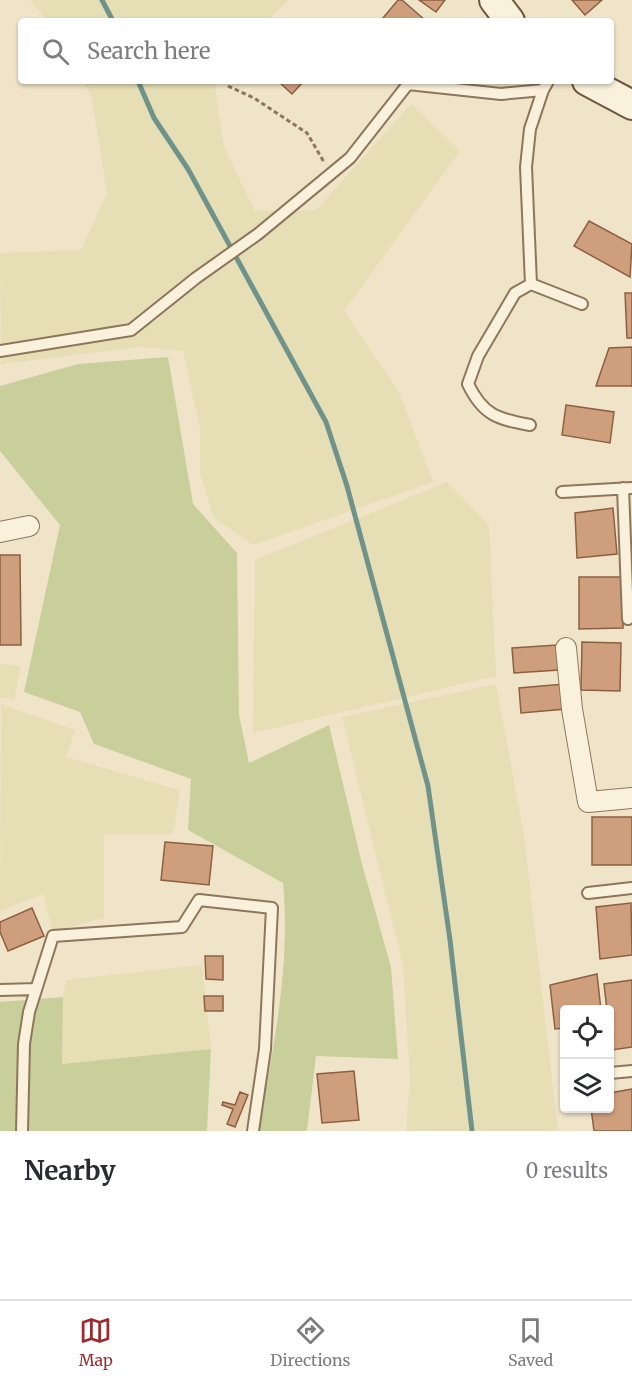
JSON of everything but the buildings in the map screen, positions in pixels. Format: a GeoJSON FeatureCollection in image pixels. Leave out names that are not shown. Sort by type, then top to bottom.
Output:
{"type":"FeatureCollection","features":[{"type":"Feature","properties":{"kind":"street"},"geometry":{"type":"LineString","coordinates":[[494,0],[508,18]]}},
{"type":"Feature","properties":{"kind":"street"},"geometry":{"type":"LineString","coordinates":[[593,84],[632,105]]}},
{"type":"Feature","properties":{"kind":"street"},"geometry":{"type":"LineString","coordinates":[[0,532],[29,526]]}},
{"type":"Feature","properties":{"kind":"street"},"geometry":{"type":"LineString","coordinates":[[566,648],[572,709],[588,802],[632,798]]}},
{"type":"Feature","properties":{"kind":"lane"},"geometry":{"type":"LineString","coordinates":[[0,351],[131,330],[196,278],[258,234],[350,158],[408,84],[501,94],[546,86]]}},
{"type":"Feature","properties":{"kind":"lane"},"geometry":{"type":"LineString","coordinates":[[531,284],[526,168],[530,129],[546,86]]}},
{"type":"Feature","properties":{"kind":"lane"},"geometry":{"type":"LineString","coordinates":[[531,284],[582,304]]}},
{"type":"Feature","properties":{"kind":"lane"},"geometry":{"type":"LineString","coordinates":[[530,425],[498,419],[477,402],[468,384],[477,356],[515,293],[531,284]]}},
{"type":"Feature","properties":{"kind":"lane"},"geometry":{"type":"LineString","coordinates":[[562,492],[627,488],[628,619]]}},
{"type":"Feature","properties":{"kind":"lane"},"geometry":{"type":"LineString","coordinates":[[588,893],[632,888]]}},
{"type":"Feature","properties":{"kind":"lane"},"geometry":{"type":"LineString","coordinates":[[22,1131],[24,1044],[36,989],[53,936],[182,927],[199,900],[272,908],[265,1049],[252,1131]]}},
{"type":"Feature","properties":{"kind":"lane"},"geometry":{"type":"LineString","coordinates":[[0,990],[36,989]]}},
{"type":"Feature","properties":{"kind":"lane"},"geometry":{"type":"LineString","coordinates":[[614,1073],[632,1071]]}},
{"type":"Feature","properties":{"kind":"path"},"geometry":{"type":"LineString","coordinates":[[228,86],[255,98],[307,134],[331,173]]}},
{"type":"Feature","properties":{"kind":"shaded area"},"geometry":{"type":"Polygon","coordinates":[[[30,0],[289,0],[270,18],[45,18],[30,0]]]}},
{"type":"Feature","properties":{"kind":"shaded area"},"geometry":{"type":"Polygon","coordinates":[[[84,84],[214,84],[224,147],[255,211],[316,210],[411,104],[460,151],[344,311],[399,392],[433,482],[253,545],[213,517],[200,472],[200,428],[183,351],[140,347],[1,364],[0,253],[81,250],[107,193],[92,99],[84,84]]]}},
{"type":"Feature","properties":{"kind":"shaded area"},"geometry":{"type":"Polygon","coordinates":[[[447,482],[489,525],[496,676],[253,733],[255,560],[447,482]]]}},
{"type":"Feature","properties":{"kind":"shaded area"},"geometry":{"type":"Polygon","coordinates":[[[0,664],[21,666],[14,700],[0,697],[0,664]]]}},
{"type":"Feature","properties":{"kind":"shaded area"},"geometry":{"type":"Polygon","coordinates":[[[496,684],[524,836],[558,1131],[406,1131],[410,1080],[403,965],[342,717],[496,684]]]}},
{"type":"Feature","properties":{"kind":"shaded area"},"geometry":{"type":"Polygon","coordinates":[[[1,704],[75,730],[66,757],[180,790],[173,834],[104,834],[104,918],[53,932],[43,894],[0,911],[1,704]]]}},
{"type":"Feature","properties":{"kind":"shaded area"},"geometry":{"type":"Polygon","coordinates":[[[202,965],[211,1049],[62,1064],[63,998],[66,980],[202,965]]]}},
{"type":"Feature","properties":{"kind":"green space"},"geometry":{"type":"Polygon","coordinates":[[[168,357],[193,504],[237,553],[239,715],[249,763],[329,725],[362,864],[391,967],[398,1059],[316,1056],[307,1131],[258,1131],[275,1038],[283,976],[285,914],[283,883],[188,830],[191,779],[94,744],[80,712],[24,692],[60,525],[0,451],[0,386],[78,364],[168,357]]]}},
{"type":"Feature","properties":{"kind":"green space"},"geometry":{"type":"Polygon","coordinates":[[[63,997],[62,1064],[211,1049],[207,1131],[0,1131],[0,1002],[63,997]]]}},
{"type":"Feature","properties":{"kind":"waterway"},"geometry":{"type":"LineString","coordinates":[[102,0],[111,18]]}},
{"type":"Feature","properties":{"kind":"waterway"},"geometry":{"type":"LineString","coordinates":[[139,84],[154,118],[188,169],[326,422],[347,486],[428,786],[450,940],[472,1131]]}}]}
